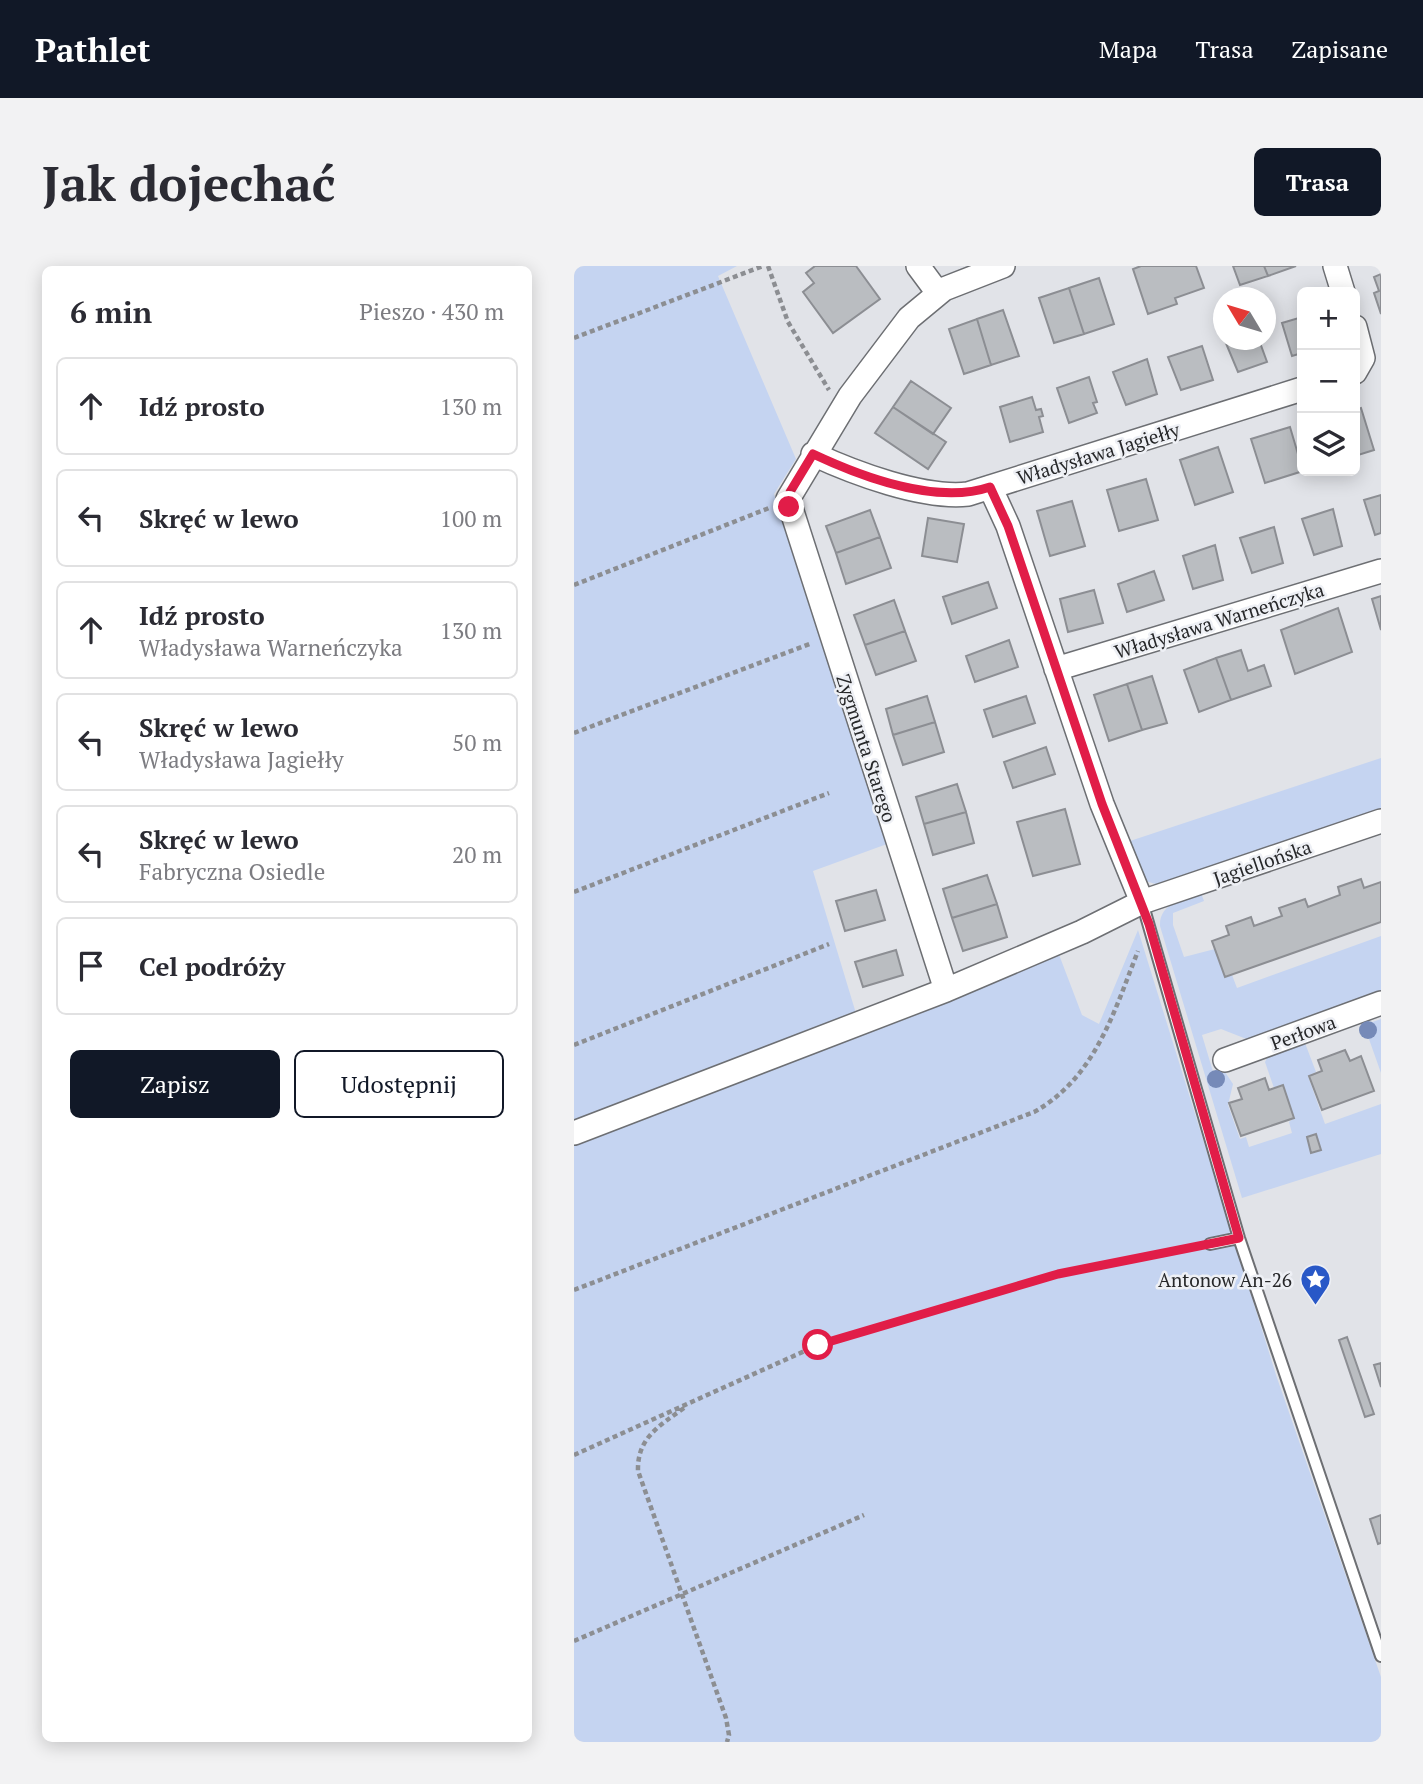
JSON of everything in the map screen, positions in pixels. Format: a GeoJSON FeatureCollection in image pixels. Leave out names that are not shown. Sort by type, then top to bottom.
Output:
{"type":"FeatureCollection","features":[{"type":"Feature","properties":{"kind":"street"},"geometry":{"type":"LineString","coordinates":[[918,266],[938,293]]}},
{"type":"Feature","properties":{"kind":"street"},"geometry":{"type":"LineString","coordinates":[[788,503],[813,454],[842,408],[909,318],[938,293],[959,281],[1003,266]]}},
{"type":"Feature","properties":{"kind":"street"},"geometry":{"type":"LineString","coordinates":[[1335,266],[1341,287]]}},
{"type":"Feature","properties":{"kind":"street"},"geometry":{"type":"LineString","coordinates":[[1360,345],[1366,366]]}},
{"type":"Feature","properties":{"kind":"street","name":"Władysława Jagiełły"},"geometry":{"type":"LineString","coordinates":[[813,454],[871,476],[943,493],[962,494],[1297,391]]}},
{"type":"Feature","properties":{"kind":"street"},"geometry":{"type":"LineString","coordinates":[[990,487],[1008,526],[1102,804],[1146,913]]}},
{"type":"Feature","properties":{"kind":"street","name":"Zygmunta Starego"},"geometry":{"type":"LineString","coordinates":[[788,503],[946,990]]}},
{"type":"Feature","properties":{"kind":"street","name":"Władysława Warneńczyka"},"geometry":{"type":"LineString","coordinates":[[1056,669],[1381,571]]}},
{"type":"Feature","properties":{"kind":"street","name":"Jagiellońska"},"geometry":{"type":"LineString","coordinates":[[574,1133],[946,990],[1106,922],[1146,913],[1381,821]]}},
{"type":"Feature","properties":{"kind":"street","name":"Perłowa"},"geometry":{"type":"LineString","coordinates":[[1225,1060],[1381,1003]]}},
{"type":"Feature","properties":{"kind":"lane"},"geometry":{"type":"LineString","coordinates":[[1146,913],[1239,1238],[1381,1656]]}},
{"type":"Feature","properties":{"kind":"lane"},"geometry":{"type":"LineString","coordinates":[[1210,1244],[1239,1238]]}},
{"type":"Feature","properties":{"kind":"path"},"geometry":{"type":"LineString","coordinates":[[574,338],[765,266],[788,322],[842,408]]}},
{"type":"Feature","properties":{"kind":"path"},"geometry":{"type":"LineString","coordinates":[[574,584],[788,503]]}},
{"type":"Feature","properties":{"kind":"path"},"geometry":{"type":"LineString","coordinates":[[574,733],[831,635]]}},
{"type":"Feature","properties":{"kind":"path"},"geometry":{"type":"LineString","coordinates":[[574,892],[829,793]]}},
{"type":"Feature","properties":{"kind":"path"},"geometry":{"type":"LineString","coordinates":[[574,1290],[1034,1112],[1055,1100],[1080,1073],[1099,1043],[1146,913]]}},
{"type":"Feature","properties":{"kind":"path"},"geometry":{"type":"LineString","coordinates":[[574,1045],[829,944]]}},
{"type":"Feature","properties":{"kind":"path"},"geometry":{"type":"LineString","coordinates":[[574,1455],[818,1345],[1058,1274],[1210,1244]]}},
{"type":"Feature","properties":{"kind":"path"},"geometry":{"type":"LineString","coordinates":[[692,1402],[650,1434],[637,1456],[638,1471],[726,1717],[729,1735],[727,1742]]}},
{"type":"Feature","properties":{"kind":"path"},"geometry":{"type":"LineString","coordinates":[[574,1641],[864,1515]]}},
{"type":"Feature","properties":{"kind":"shaded area"},"geometry":{"type":"Polygon","coordinates":[[[574,266],[737,266],[718,276],[796,459],[774,494],[887,844],[813,871],[861,1030],[1058,952],[1082,1015],[1099,1024],[1138,930],[1276,1375],[1381,1677],[1381,1742],[574,1742],[574,266]]]}},
{"type":"Feature","properties":{"kind":"shaded area"},"geometry":{"type":"Polygon","coordinates":[[[1381,758],[1381,809],[1156,884],[1145,881],[1130,841],[1381,758]]]}},
{"type":"Feature","properties":{"kind":"shaded area"},"geometry":{"type":"Polygon","coordinates":[[[1201,893],[1204,901],[1173,913],[1173,925],[1184,957],[1215,949],[1225,977],[1232,975],[1237,988],[1381,936],[1381,992],[1249,1040],[1221,1029],[1202,1035],[1214,1075],[1225,1072],[1233,1084],[1228,1105],[1240,1139],[1246,1137],[1249,1147],[1292,1133],[1289,1122],[1294,1118],[1283,1085],[1274,1088],[1265,1062],[1268,1056],[1305,1043],[1316,1072],[1308,1076],[1325,1124],[1381,1104],[1381,1154],[1242,1198],[1160,926],[1161,918],[1168,907],[1201,893]]]}},
{"type":"Feature","properties":{"kind":"shaded area"},"geometry":{"type":"Polygon","coordinates":[[[1381,1019],[1381,1073],[1364,1025],[1381,1019]]]}},
{"type":"Feature","properties":{"kind":"building"},"geometry":{"type":"Polygon","coordinates":[[[815,266],[856,266],[880,299],[833,333],[803,292],[814,283],[806,273],[815,266]]]}},
{"type":"Feature","properties":{"kind":"building"},"geometry":{"type":"Polygon","coordinates":[[[1141,266],[1196,266],[1204,288],[1175,298],[1177,304],[1148,314],[1133,269],[1141,266]]]}},
{"type":"Feature","properties":{"kind":"building"},"geometry":{"type":"Polygon","coordinates":[[[1233,266],[1264,266],[1268,276],[1240,285],[1233,266]]]}},
{"type":"Feature","properties":{"kind":"building"},"geometry":{"type":"Polygon","coordinates":[[[1264,266],[1296,266],[1268,276],[1264,266]]]}},
{"type":"Feature","properties":{"kind":"building"},"geometry":{"type":"Polygon","coordinates":[[[1381,274],[1381,314],[1374,293],[1379,291],[1374,277],[1381,274]]]}},
{"type":"Feature","properties":{"kind":"building"},"geometry":{"type":"Polygon","coordinates":[[[1099,278],[1114,324],[1084,334],[1069,288],[1099,278]]]}},
{"type":"Feature","properties":{"kind":"building"},"geometry":{"type":"Polygon","coordinates":[[[1069,288],[1084,334],[1054,343],[1039,298],[1069,288]]]}},
{"type":"Feature","properties":{"kind":"building"},"geometry":{"type":"Polygon","coordinates":[[[1003,310],[1019,356],[991,365],[977,319],[1003,310]]]}},
{"type":"Feature","properties":{"kind":"building"},"geometry":{"type":"Polygon","coordinates":[[[1297,318],[1297,354],[1292,356],[1282,323],[1297,318]]]}},
{"type":"Feature","properties":{"kind":"building"},"geometry":{"type":"Polygon","coordinates":[[[977,319],[991,365],[964,374],[949,329],[977,319]]]}},
{"type":"Feature","properties":{"kind":"building"},"geometry":{"type":"Polygon","coordinates":[[[1202,346],[1213,380],[1181,390],[1168,357],[1202,346]]]}},
{"type":"Feature","properties":{"kind":"building"},"geometry":{"type":"Polygon","coordinates":[[[1229,350],[1263,350],[1267,362],[1238,372],[1229,350]]]}},
{"type":"Feature","properties":{"kind":"building"},"geometry":{"type":"Polygon","coordinates":[[[1147,359],[1157,394],[1126,405],[1113,372],[1147,359]]]}},
{"type":"Feature","properties":{"kind":"building"},"geometry":{"type":"Polygon","coordinates":[[[1089,377],[1097,402],[1093,403],[1097,413],[1069,423],[1057,388],[1089,377]]]}},
{"type":"Feature","properties":{"kind":"building"},"geometry":{"type":"Polygon","coordinates":[[[911,381],[951,408],[933,434],[893,407],[911,381]]]}},
{"type":"Feature","properties":{"kind":"building"},"geometry":{"type":"Polygon","coordinates":[[[1032,397],[1036,410],[1041,409],[1043,416],[1039,417],[1043,432],[1010,442],[1000,407],[1032,397]]]}},
{"type":"Feature","properties":{"kind":"building"},"geometry":{"type":"Polygon","coordinates":[[[893,407],[946,442],[928,469],[875,433],[893,407]]]}},
{"type":"Feature","properties":{"kind":"building"},"geometry":{"type":"Polygon","coordinates":[[[1360,408],[1374,450],[1360,454],[1360,413],[1360,408]]]}},
{"type":"Feature","properties":{"kind":"building"},"geometry":{"type":"Polygon","coordinates":[[[1290,427],[1297,451],[1297,473],[1265,483],[1251,439],[1290,427]]]}},
{"type":"Feature","properties":{"kind":"building"},"geometry":{"type":"Polygon","coordinates":[[[1218,447],[1233,492],[1195,505],[1180,460],[1218,447]]]}},
{"type":"Feature","properties":{"kind":"building"},"geometry":{"type":"Polygon","coordinates":[[[1146,479],[1158,520],[1119,531],[1107,490],[1146,479]]]}},
{"type":"Feature","properties":{"kind":"building"},"geometry":{"type":"Polygon","coordinates":[[[1381,495],[1381,533],[1375,535],[1364,500],[1381,495]]]}},
{"type":"Feature","properties":{"kind":"building"},"geometry":{"type":"Polygon","coordinates":[[[1072,501],[1085,546],[1050,556],[1037,511],[1072,501]]]}},
{"type":"Feature","properties":{"kind":"building"},"geometry":{"type":"Polygon","coordinates":[[[1333,509],[1342,546],[1314,555],[1302,519],[1333,509]]]}},
{"type":"Feature","properties":{"kind":"building"},"geometry":{"type":"Polygon","coordinates":[[[870,510],[880,537],[836,553],[826,526],[870,510]]]}},
{"type":"Feature","properties":{"kind":"building"},"geometry":{"type":"Polygon","coordinates":[[[928,518],[964,524],[957,562],[922,556],[928,518]]]}},
{"type":"Feature","properties":{"kind":"building"},"geometry":{"type":"Polygon","coordinates":[[[1274,527],[1283,563],[1252,573],[1240,538],[1274,527]]]}},
{"type":"Feature","properties":{"kind":"building"},"geometry":{"type":"Polygon","coordinates":[[[880,537],[891,568],[846,584],[836,553],[880,537]]]}},
{"type":"Feature","properties":{"kind":"building"},"geometry":{"type":"Polygon","coordinates":[[[1215,545],[1223,580],[1193,589],[1183,556],[1215,545]]]}},
{"type":"Feature","properties":{"kind":"building"},"geometry":{"type":"Polygon","coordinates":[[[1154,571],[1164,600],[1127,612],[1118,584],[1154,571]]]}},
{"type":"Feature","properties":{"kind":"building"},"geometry":{"type":"Polygon","coordinates":[[[988,582],[997,608],[952,624],[943,597],[988,582]]]}},
{"type":"Feature","properties":{"kind":"building"},"geometry":{"type":"Polygon","coordinates":[[[1094,590],[1103,623],[1068,632],[1060,599],[1094,590]]]}},
{"type":"Feature","properties":{"kind":"building"},"geometry":{"type":"Polygon","coordinates":[[[1381,596],[1381,630],[1372,599],[1381,596]]]}},
{"type":"Feature","properties":{"kind":"building"},"geometry":{"type":"Polygon","coordinates":[[[894,600],[905,631],[865,645],[854,615],[894,600]]]}},
{"type":"Feature","properties":{"kind":"building"},"geometry":{"type":"Polygon","coordinates":[[[1338,608],[1352,652],[1295,674],[1281,630],[1338,608]]]}},
{"type":"Feature","properties":{"kind":"building"},"geometry":{"type":"Polygon","coordinates":[[[905,631],[916,661],[876,675],[865,645],[905,631]]]}},
{"type":"Feature","properties":{"kind":"building"},"geometry":{"type":"Polygon","coordinates":[[[1009,640],[1018,667],[975,682],[966,656],[1009,640]]]}},
{"type":"Feature","properties":{"kind":"building"},"geometry":{"type":"Polygon","coordinates":[[[1241,650],[1248,671],[1264,665],[1271,686],[1231,700],[1216,658],[1241,650]]]}},
{"type":"Feature","properties":{"kind":"building"},"geometry":{"type":"Polygon","coordinates":[[[1216,658],[1231,700],[1199,712],[1184,670],[1216,658]]]}},
{"type":"Feature","properties":{"kind":"building"},"geometry":{"type":"Polygon","coordinates":[[[1152,676],[1167,723],[1142,730],[1127,684],[1152,676]]]}},
{"type":"Feature","properties":{"kind":"building"},"geometry":{"type":"Polygon","coordinates":[[[1127,684],[1142,730],[1109,741],[1094,695],[1127,684]]]}},
{"type":"Feature","properties":{"kind":"building"},"geometry":{"type":"Polygon","coordinates":[[[927,696],[935,722],[893,735],[886,709],[927,696]]]}},
{"type":"Feature","properties":{"kind":"building"},"geometry":{"type":"Polygon","coordinates":[[[1026,696],[1035,723],[993,737],[984,710],[1026,696]]]}},
{"type":"Feature","properties":{"kind":"building"},"geometry":{"type":"Polygon","coordinates":[[[935,722],[944,752],[903,765],[893,735],[935,722]]]}},
{"type":"Feature","properties":{"kind":"building"},"geometry":{"type":"Polygon","coordinates":[[[1046,747],[1055,774],[1013,788],[1004,762],[1046,747]]]}},
{"type":"Feature","properties":{"kind":"building"},"geometry":{"type":"Polygon","coordinates":[[[957,784],[966,812],[924,824],[916,797],[957,784]]]}},
{"type":"Feature","properties":{"kind":"building"},"geometry":{"type":"Polygon","coordinates":[[[1065,809],[1080,864],[1033,876],[1017,822],[1065,809]]]}},
{"type":"Feature","properties":{"kind":"building"},"geometry":{"type":"Polygon","coordinates":[[[966,812],[974,843],[933,855],[924,824],[966,812]]]}},
{"type":"Feature","properties":{"kind":"building"},"geometry":{"type":"Polygon","coordinates":[[[987,875],[997,904],[952,918],[943,889],[987,875]]]}},
{"type":"Feature","properties":{"kind":"building"},"geometry":{"type":"Polygon","coordinates":[[[1361,879],[1364,888],[1381,882],[1381,922],[1225,977],[1212,941],[1229,935],[1226,926],[1251,917],[1254,926],[1282,916],[1279,908],[1305,899],[1308,907],[1340,895],[1338,887],[1361,879]]]}},
{"type":"Feature","properties":{"kind":"building"},"geometry":{"type":"Polygon","coordinates":[[[876,890],[885,920],[845,931],[836,901],[876,890]]]}},
{"type":"Feature","properties":{"kind":"building"},"geometry":{"type":"Polygon","coordinates":[[[997,904],[1007,937],[963,951],[952,918],[997,904]]]}},
{"type":"Feature","properties":{"kind":"building"},"geometry":{"type":"Polygon","coordinates":[[[896,950],[903,975],[863,987],[855,962],[896,950]]]}},
{"type":"Feature","properties":{"kind":"building"},"geometry":{"type":"Polygon","coordinates":[[[1345,1050],[1350,1061],[1361,1056],[1374,1091],[1322,1110],[1309,1076],[1322,1071],[1318,1060],[1345,1050]]]}},
{"type":"Feature","properties":{"kind":"building"},"geometry":{"type":"Polygon","coordinates":[[[1265,1078],[1269,1090],[1283,1085],[1294,1118],[1241,1136],[1229,1103],[1242,1099],[1238,1088],[1265,1078]]]}},
{"type":"Feature","properties":{"kind":"building"},"geometry":{"type":"Polygon","coordinates":[[[1316,1134],[1321,1150],[1311,1153],[1307,1137],[1316,1134]]]}},
{"type":"Feature","properties":{"kind":"building"},"geometry":{"type":"Polygon","coordinates":[[[1347,1337],[1374,1414],[1365,1417],[1339,1340],[1347,1337]]]}},
{"type":"Feature","properties":{"kind":"building"},"geometry":{"type":"Polygon","coordinates":[[[1381,1363],[1381,1387],[1374,1365],[1381,1363]]]}},
{"type":"Feature","properties":{"kind":"building"},"geometry":{"type":"Polygon","coordinates":[[[1381,1515],[1381,1543],[1378,1544],[1370,1519],[1381,1515]]]}},
{"type":"Feature","properties":{"kind":"place","name":"Antonow An-26"},"geometry":{"type":"Point","coordinates":[1315,1306]}},
{"type":"Feature","properties":{"kind":"route"},"geometry":{"type":"LineString","coordinates":[[789,507],[790,492],[813,454],[871,476],[943,493],[962,494],[990,487],[1008,526],[1102,804],[1142,902],[1239,1238],[1058,1274],[818,1345]]}}]}
